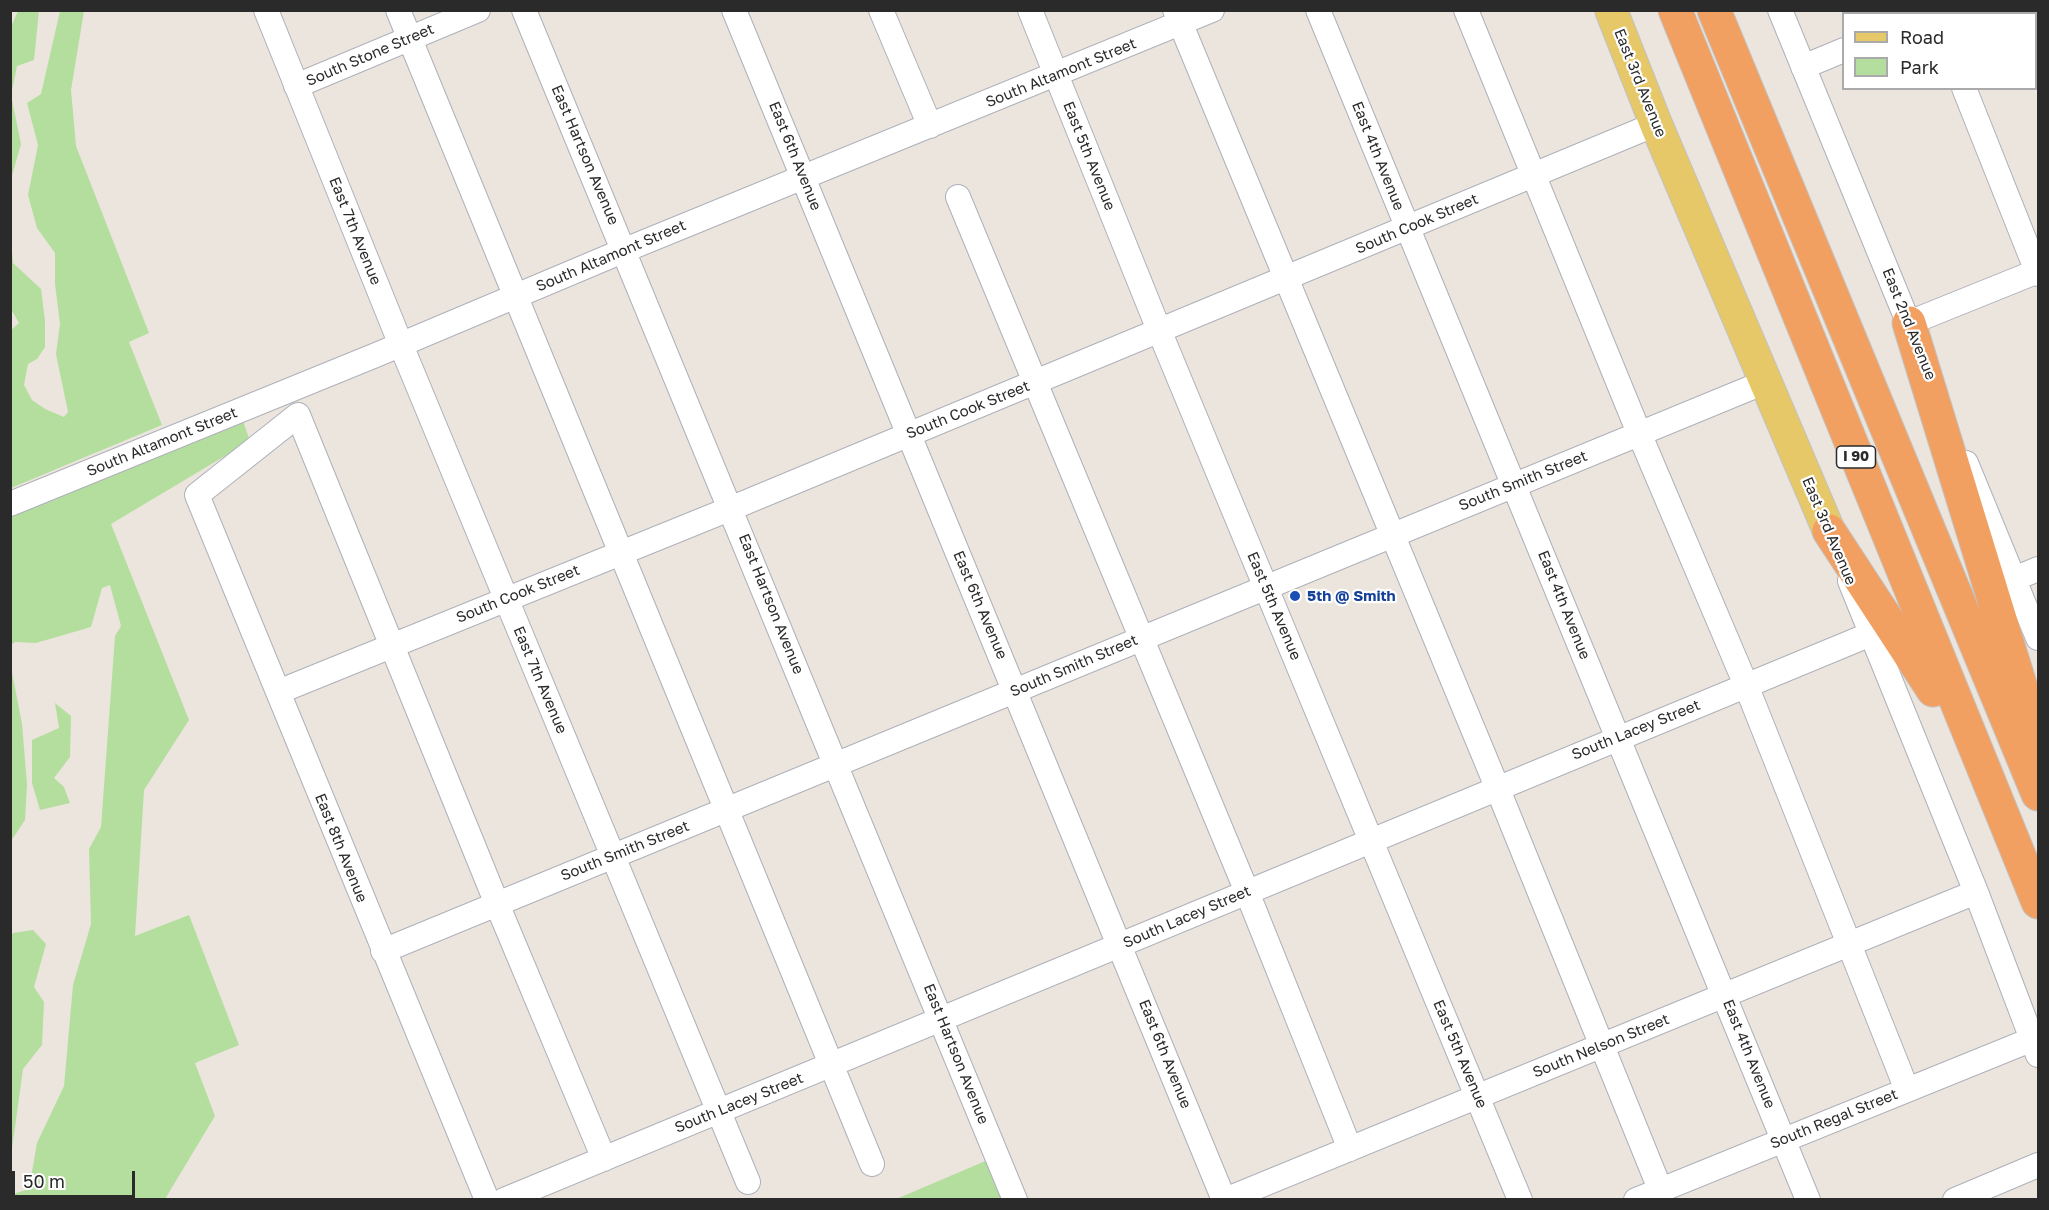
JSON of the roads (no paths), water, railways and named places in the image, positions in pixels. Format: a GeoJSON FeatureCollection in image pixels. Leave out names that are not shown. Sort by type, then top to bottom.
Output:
{"type":"FeatureCollection","features":[{"type":"Feature","properties":{"kind":"highway","name":"I 90"},"geometry":{"type":"LineString","coordinates":[[1675,10],[2038,902]]}},
{"type":"Feature","properties":{"kind":"highway","name":"I 90"},"geometry":{"type":"LineString","coordinates":[[1714,10],[2038,794]]}},
{"type":"Feature","properties":{"kind":"highway"},"geometry":{"type":"LineString","coordinates":[[1909,323],[2038,743]]}},
{"type":"Feature","properties":{"kind":"highway"},"geometry":{"type":"LineString","coordinates":[[1829,531],[1924,673],[2012,841]]}},
{"type":"Feature","properties":{"kind":"main road","name":"East 3rd Avenue"},"geometry":{"type":"LineString","coordinates":[[1611,10],[1656,124],[1829,531]]}},
{"type":"Feature","properties":{"kind":"street","name":"East 7th Avenue"},"geometry":{"type":"LineString","coordinates":[[266,10],[401,345],[748,1182]]}},
{"type":"Feature","properties":{"kind":"street"},"geometry":{"type":"LineString","coordinates":[[398,10],[872,1164]]}},
{"type":"Feature","properties":{"kind":"street","name":"South Stone Street"},"geometry":{"type":"LineString","coordinates":[[297,86],[478,10]]}},
{"type":"Feature","properties":{"kind":"street","name":"East Hartson Avenue"},"geometry":{"type":"LineString","coordinates":[[524,10],[732,508],[1015,1200]]}},
{"type":"Feature","properties":{"kind":"street","name":"East 6th Avenue"},"geometry":{"type":"LineString","coordinates":[[734,10],[1225,1200]]}},
{"type":"Feature","properties":{"kind":"street"},"geometry":{"type":"LineString","coordinates":[[881,10],[930,126]]}},
{"type":"Feature","properties":{"kind":"street","name":"East 5th Avenue"},"geometry":{"type":"LineString","coordinates":[[1030,10],[1159,330],[1520,1200]]}},
{"type":"Feature","properties":{"kind":"street","name":"South Altamont Street"},"geometry":{"type":"LineString","coordinates":[[10,504],[401,345],[625,249],[1056,75],[1177,17],[1212,10]]}},
{"type":"Feature","properties":{"kind":"street","name":"East 4th Avenue"},"geometry":{"type":"LineString","coordinates":[[1318,10],[1808,1200]]}},
{"type":"Feature","properties":{"kind":"street"},"geometry":{"type":"LineString","coordinates":[[1467,10],[1639,433],[1746,685],[1907,1090]]}},
{"type":"Feature","properties":{"kind":"street","name":"East 2nd Avenue"},"geometry":{"type":"LineString","coordinates":[[1780,10],[2038,638]]}},
{"type":"Feature","properties":{"kind":"street"},"geometry":{"type":"LineString","coordinates":[[1177,17],[1497,787],[1660,1190]]}},
{"type":"Feature","properties":{"kind":"street"},"geometry":{"type":"LineString","coordinates":[[1803,67],[1842,51]]}},
{"type":"Feature","properties":{"kind":"street"},"geometry":{"type":"LineString","coordinates":[[1909,323],[2038,272],[1965,90]]}},
{"type":"Feature","properties":{"kind":"street","name":"South Cook Street"},"geometry":{"type":"LineString","coordinates":[[278,692],[732,508],[1656,124]]}},
{"type":"Feature","properties":{"kind":"street"},"geometry":{"type":"LineString","coordinates":[[958,197],[1247,892],[1350,1149]]}},
{"type":"Feature","properties":{"kind":"street","name":"South Smith Street"},"geometry":{"type":"LineString","coordinates":[[383,951],[1765,382]]}},
{"type":"Feature","properties":{"kind":"street","name":"East 8th Avenue"},"geometry":{"type":"LineString","coordinates":[[392,645],[298,415],[197,495],[487,1200]]}},
{"type":"Feature","properties":{"kind":"street","name":"East 3rd Avenue"},"geometry":{"type":"LineString","coordinates":[[1829,531],[1976,892],[2036,1047]]}},
{"type":"Feature","properties":{"kind":"street"},"geometry":{"type":"LineString","coordinates":[[2014,579],[2038,569]]}},
{"type":"Feature","properties":{"kind":"street","name":"South Lacey Street"},"geometry":{"type":"LineString","coordinates":[[504,1200],[1871,634]]}},
{"type":"Feature","properties":{"kind":"street"},"geometry":{"type":"LineString","coordinates":[[392,645],[604,1159]]}},
{"type":"Feature","properties":{"kind":"street","name":"South Nelson Street"},"geometry":{"type":"LineString","coordinates":[[1225,1200],[1976,892]]}},
{"type":"Feature","properties":{"kind":"street","name":"South Regal Street"},"geometry":{"type":"LineString","coordinates":[[1636,1200],[1907,1090],[2036,1047]]}},
{"type":"Feature","properties":{"kind":"street"},"geometry":{"type":"LineString","coordinates":[[1955,1200],[2038,1165]]}},
{"type":"Feature","properties":{"kind":"place","name":"5th @ Smith"},"geometry":{"type":"Point","coordinates":[1295,596]}}]}
